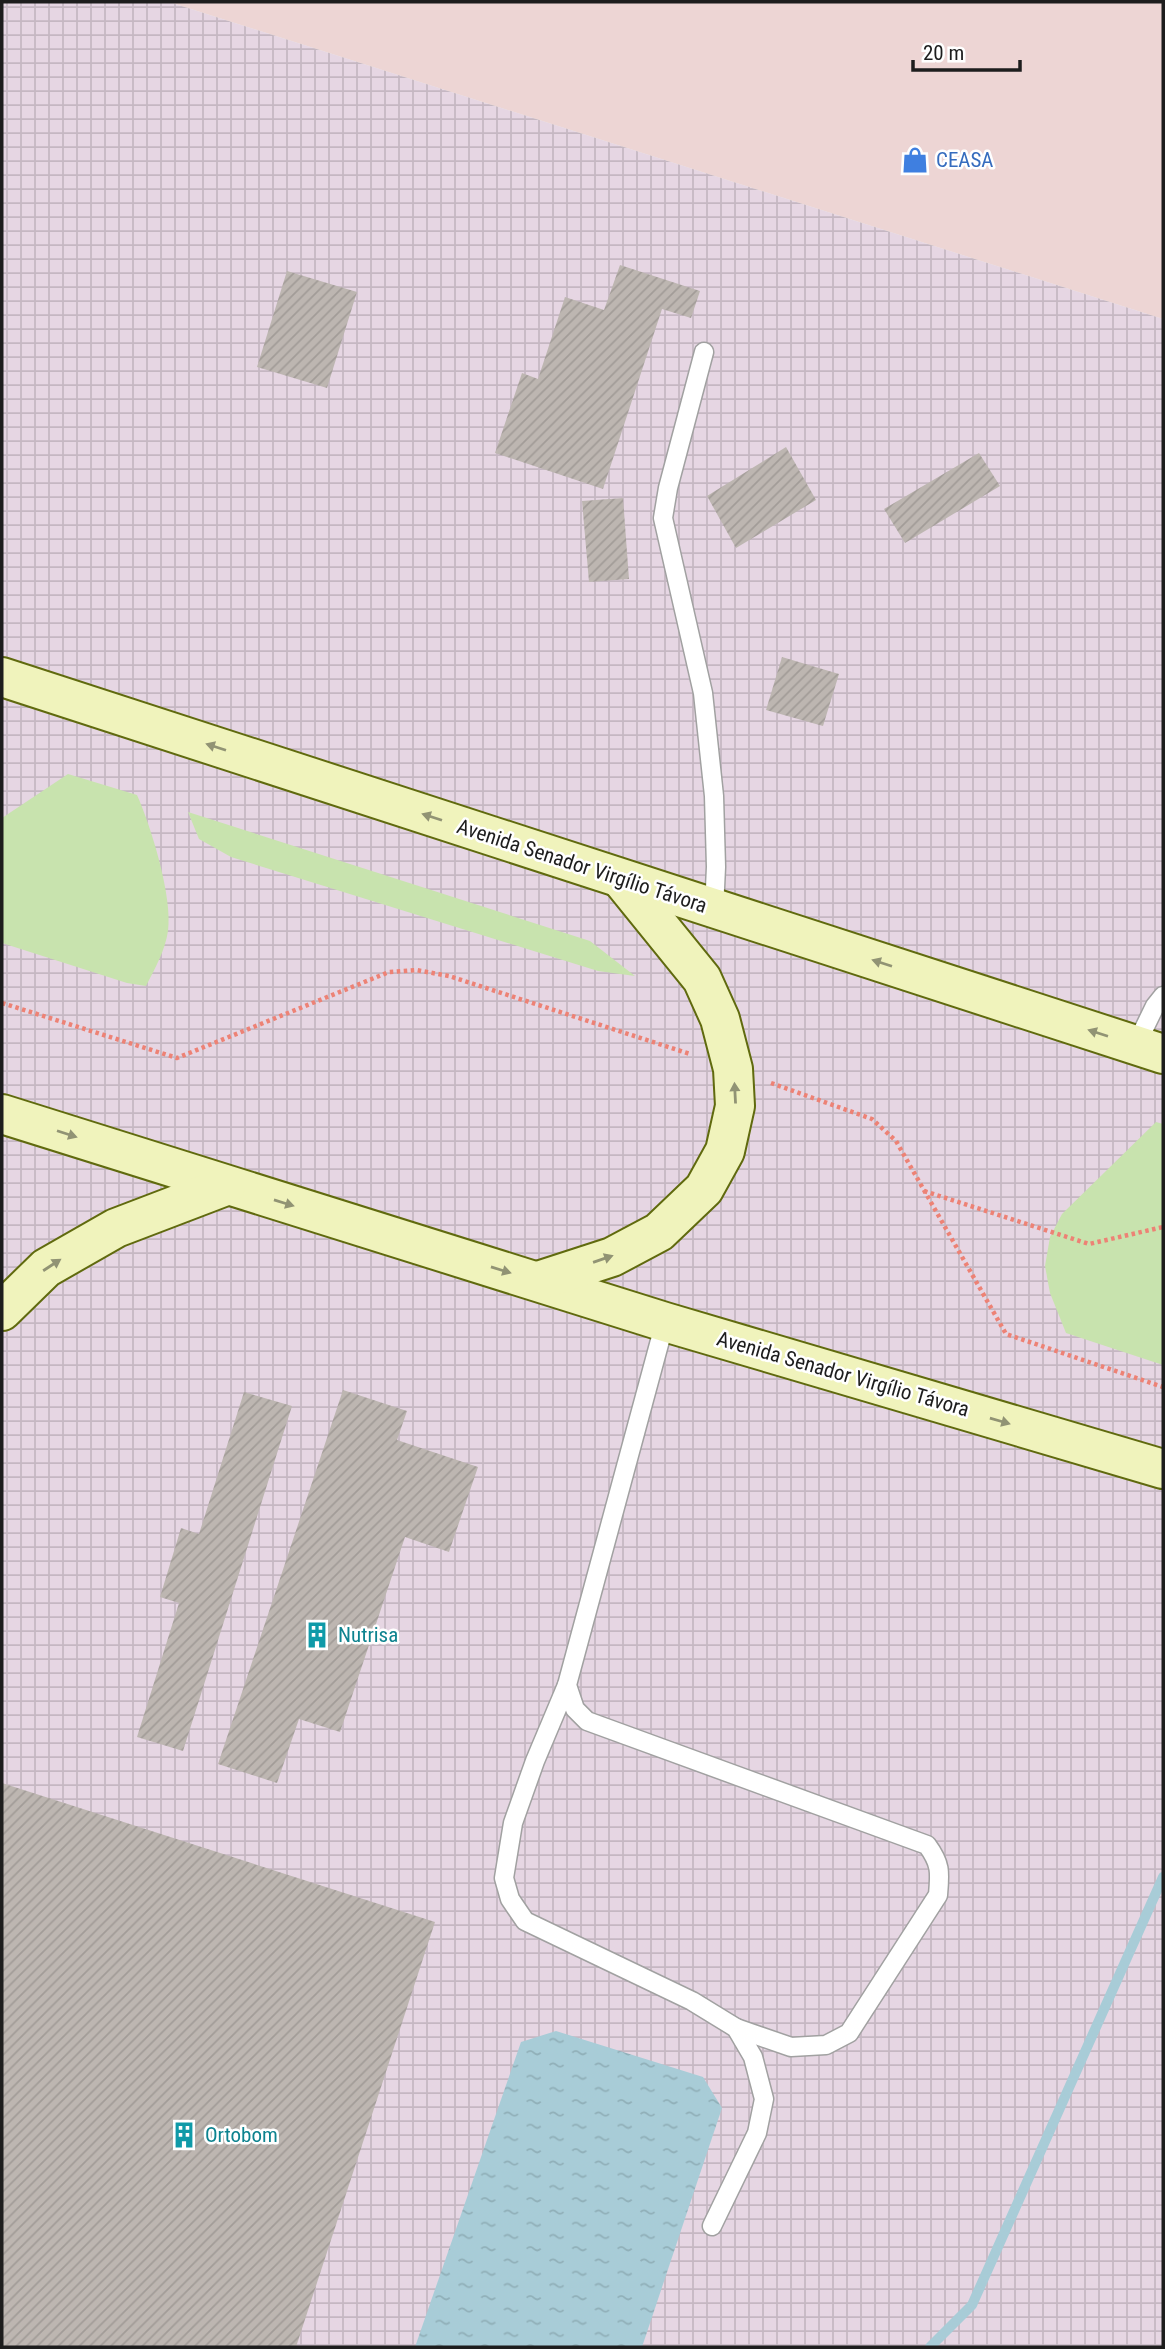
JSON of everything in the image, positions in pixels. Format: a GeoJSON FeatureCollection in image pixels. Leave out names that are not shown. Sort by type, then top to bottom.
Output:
{"type":"FeatureCollection","features":[{"type":"Feature","properties":{"kind":"main road","name":"Avenida Senador Virgílio Távora"},"geometry":{"type":"LineString","coordinates":[[2,677],[1149,1049]]}},
{"type":"Feature","properties":{"kind":"main road"},"geometry":{"type":"LineString","coordinates":[[538,1281],[612,1257],[659,1232],[704,1189],[725,1151],[735,1106],[733,1069],[720,1019],[702,979],[621,878]]}},
{"type":"Feature","properties":{"kind":"main road","name":"Avenida Senador Virgílio Távora"},"geometry":{"type":"LineString","coordinates":[[2,1114],[665,1322],[1163,1469]]}},
{"type":"Feature","properties":{"kind":"main road"},"geometry":{"type":"LineString","coordinates":[[2,1311],[46,1268],[104,1235],[226,1186]]}},
{"type":"Feature","properties":{"kind":"lane"},"geometry":{"type":"LineString","coordinates":[[704,352],[668,488],[663,518],[702,693],[714,796],[714,909]]}},
{"type":"Feature","properties":{"kind":"lane"},"geometry":{"type":"LineString","coordinates":[[1149,1049],[1155,1006],[1163,996]]}},
{"type":"Feature","properties":{"kind":"lane"},"geometry":{"type":"LineString","coordinates":[[567,1685],[575,1709],[587,1721],[927,1845],[937,1859],[940,1873],[938,1895],[849,2033],[825,2045],[791,2047],[736,2028],[692,2001],[525,1921],[510,1899],[504,1878],[513,1823],[535,1761],[567,1685],[665,1322]]}},
{"type":"Feature","properties":{"kind":"lane"},"geometry":{"type":"LineString","coordinates":[[712,2226],[757,2133],[764,2099],[753,2057],[736,2028]]}},
{"type":"Feature","properties":{"kind":"path"},"geometry":{"type":"LineString","coordinates":[[2,1003],[177,1058],[389,972],[416,970],[449,976],[733,1069],[872,1119],[896,1141],[1006,1334],[1163,1387]]}},
{"type":"Feature","properties":{"kind":"path"},"geometry":{"type":"LineString","coordinates":[[924,1190],[1089,1244],[1163,1227]]}},
{"type":"Feature","properties":{"kind":"shaded area"},"geometry":{"type":"Polygon","coordinates":[[[2,2],[169,2],[1163,319],[1163,2347],[2,2347],[2,2]]]}},
{"type":"Feature","properties":{"kind":"shaded area","name":"CEASA"},"geometry":{"type":"Polygon","coordinates":[[[169,2],[1163,2],[1163,319],[169,2]]]}},
{"type":"Feature","properties":{"kind":"green space"},"geometry":{"type":"Polygon","coordinates":[[[68,774],[137,795],[143,808],[160,862],[169,917],[165,946],[146,986],[127,983],[2,943],[2,818],[68,774]]]}},
{"type":"Feature","properties":{"kind":"green space"},"geometry":{"type":"Polygon","coordinates":[[[188,812],[590,941],[635,976],[598,971],[231,857],[199,839],[188,812]]]}},
{"type":"Feature","properties":{"kind":"green space"},"geometry":{"type":"Polygon","coordinates":[[[1156,1122],[1163,1124],[1163,1365],[1066,1333],[1050,1293],[1045,1266],[1050,1237],[1062,1214],[1156,1122]]]}},
{"type":"Feature","properties":{"kind":"water"},"geometry":{"type":"Polygon","coordinates":[[[556,2031],[703,2077],[722,2108],[642,2347],[415,2347],[521,2042],[556,2031]]]}},
{"type":"Feature","properties":{"kind":"building"},"geometry":{"type":"Polygon","coordinates":[[[620,265],[700,291],[691,318],[662,309],[603,489],[495,453],[522,373],[538,379],[565,297],[604,310],[620,265]]]}},
{"type":"Feature","properties":{"kind":"building"},"geometry":{"type":"Polygon","coordinates":[[[287,271],[357,292],[327,388],[257,367],[287,271]]]}},
{"type":"Feature","properties":{"kind":"building"},"geometry":{"type":"Polygon","coordinates":[[[786,447],[816,500],[736,548],[707,496],[786,447]]]}},
{"type":"Feature","properties":{"kind":"building"},"geometry":{"type":"Polygon","coordinates":[[[979,453],[1000,486],[905,543],[884,509],[979,453]]]}},
{"type":"Feature","properties":{"kind":"building"},"geometry":{"type":"Polygon","coordinates":[[[623,498],[629,579],[589,582],[582,501],[623,498]]]}},
{"type":"Feature","properties":{"kind":"building"},"geometry":{"type":"Polygon","coordinates":[[[782,657],[839,674],[823,726],[766,710],[782,657]]]}},
{"type":"Feature","properties":{"kind":"building","name":"Nutrisa"},"geometry":{"type":"Polygon","coordinates":[[[343,1390],[407,1411],[397,1440],[478,1467],[449,1552],[405,1537],[340,1732],[299,1719],[277,1783],[218,1764],[343,1390]]]}},
{"type":"Feature","properties":{"kind":"building"},"geometry":{"type":"Polygon","coordinates":[[[244,1392],[292,1406],[183,1751],[137,1737],[179,1603],[160,1597],[181,1528],[199,1534],[244,1392]]]}},
{"type":"Feature","properties":{"kind":"building","name":"Ortobom"},"geometry":{"type":"Polygon","coordinates":[[[2,1783],[435,1922],[296,2347],[2,2347],[2,1783]]]}},
{"type":"Feature","properties":{"kind":"waterway"},"geometry":{"type":"LineString","coordinates":[[930,2347],[972,2305],[1163,1877]]}},
{"type":"Feature","properties":{"kind":"place","name":"CEASA"},"geometry":{"type":"Point","coordinates":[915,160]}},
{"type":"Feature","properties":{"kind":"place","name":"Nutrisa"},"geometry":{"type":"Point","coordinates":[317,1635]}},
{"type":"Feature","properties":{"kind":"place","name":"Ortobom"},"geometry":{"type":"Point","coordinates":[184,2135]}}]}
